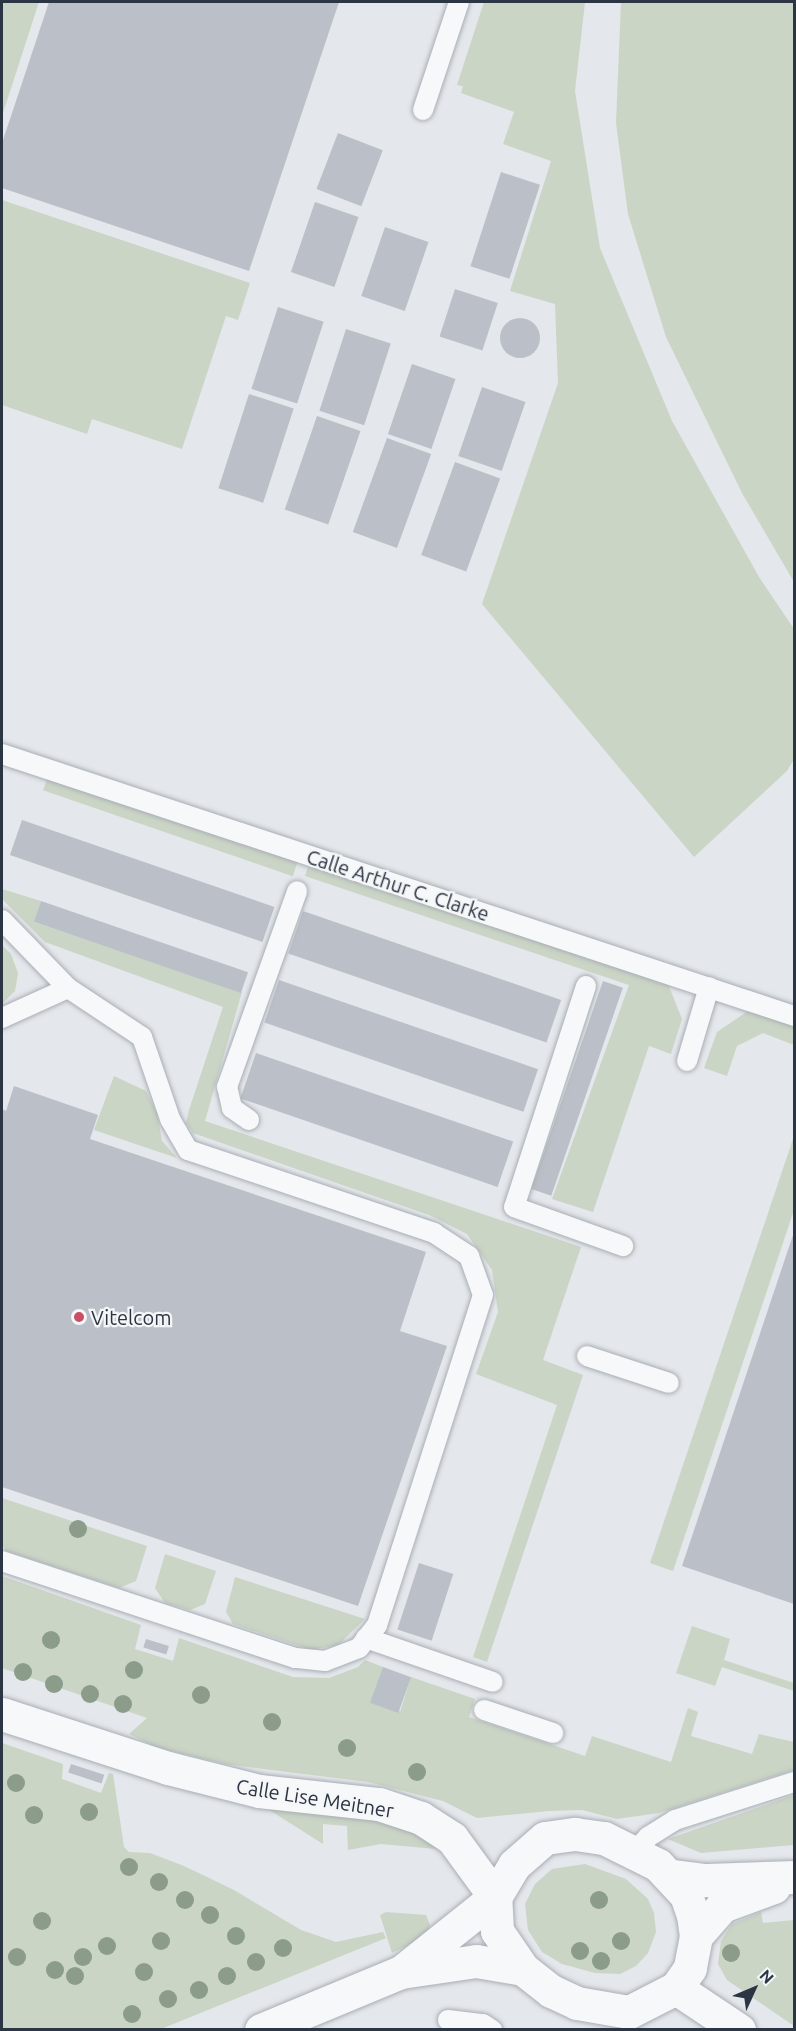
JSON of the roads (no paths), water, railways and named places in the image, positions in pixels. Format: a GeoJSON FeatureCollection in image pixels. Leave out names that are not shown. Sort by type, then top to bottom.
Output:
{"type":"FeatureCollection","features":[{"type":"Feature","properties":{"kind":"street","name":"Calle Lise Meitner"},"geometry":{"type":"LineString","coordinates":[[2,1713],[134,1758],[259,1791],[379,1804],[421,1818],[452,1838],[495,1897]]}},
{"type":"Feature","properties":{"kind":"street"},"geometry":{"type":"LineString","coordinates":[[401,1972],[495,1897],[514,1865],[546,1838],[575,1834],[604,1838],[635,1851],[672,1876],[686,1894],[696,1935],[690,1968],[676,1988],[626,2021],[551,1991],[523,1969],[496,1931],[495,1897]]}},
{"type":"Feature","properties":{"kind":"street"},"geometry":{"type":"LineString","coordinates":[[672,1876],[707,1880],[795,1878]]}},
{"type":"Feature","properties":{"kind":"street"},"geometry":{"type":"LineString","coordinates":[[696,1935],[722,1906],[795,1878]]}},
{"type":"Feature","properties":{"kind":"street"},"geometry":{"type":"LineString","coordinates":[[261,2030],[401,1972],[476,1961],[523,1969]]}},
{"type":"Feature","properties":{"kind":"street"},"geometry":{"type":"LineString","coordinates":[[676,1988],[739,2030]]}},
{"type":"Feature","properties":{"kind":"lane"},"geometry":{"type":"LineString","coordinates":[[423,110],[459,2]]}},
{"type":"Feature","properties":{"kind":"lane","name":"Calle Arthur C. Clarke"},"geometry":{"type":"LineString","coordinates":[[2,757],[795,1016]]}},
{"type":"Feature","properties":{"kind":"lane"},"geometry":{"type":"LineString","coordinates":[[249,1120],[232,1108],[227,1087],[297,891]]}},
{"type":"Feature","properties":{"kind":"lane"},"geometry":{"type":"LineString","coordinates":[[2,920],[68,988],[142,1037],[170,1119],[188,1150],[434,1233],[469,1256],[483,1295],[377,1625],[358,1648],[324,1661],[295,1658],[2,1561]]}},
{"type":"Feature","properties":{"kind":"lane"},"geometry":{"type":"LineString","coordinates":[[586,986],[514,1207],[623,1246]]}},
{"type":"Feature","properties":{"kind":"lane"},"geometry":{"type":"LineString","coordinates":[[687,1061],[709,987]]}},
{"type":"Feature","properties":{"kind":"lane"},"geometry":{"type":"LineString","coordinates":[[2,1018],[68,988]]}},
{"type":"Feature","properties":{"kind":"lane"},"geometry":{"type":"LineString","coordinates":[[587,1356],[669,1383]]}},
{"type":"Feature","properties":{"kind":"lane"},"geometry":{"type":"LineString","coordinates":[[366,1638],[494,1682]]}},
{"type":"Feature","properties":{"kind":"lane"},"geometry":{"type":"LineString","coordinates":[[484,1710],[553,1733]]}},
{"type":"Feature","properties":{"kind":"lane"},"geometry":{"type":"LineString","coordinates":[[635,1851],[648,1837],[675,1820],[795,1782]]}},
{"type":"Feature","properties":{"kind":"lane"},"geometry":{"type":"LineString","coordinates":[[448,2020],[483,2024],[492,2030]]}},
{"type":"Feature","properties":{"kind":"place","name":"Vitelcom"},"geometry":{"type":"Point","coordinates":[79,1317]}}]}
